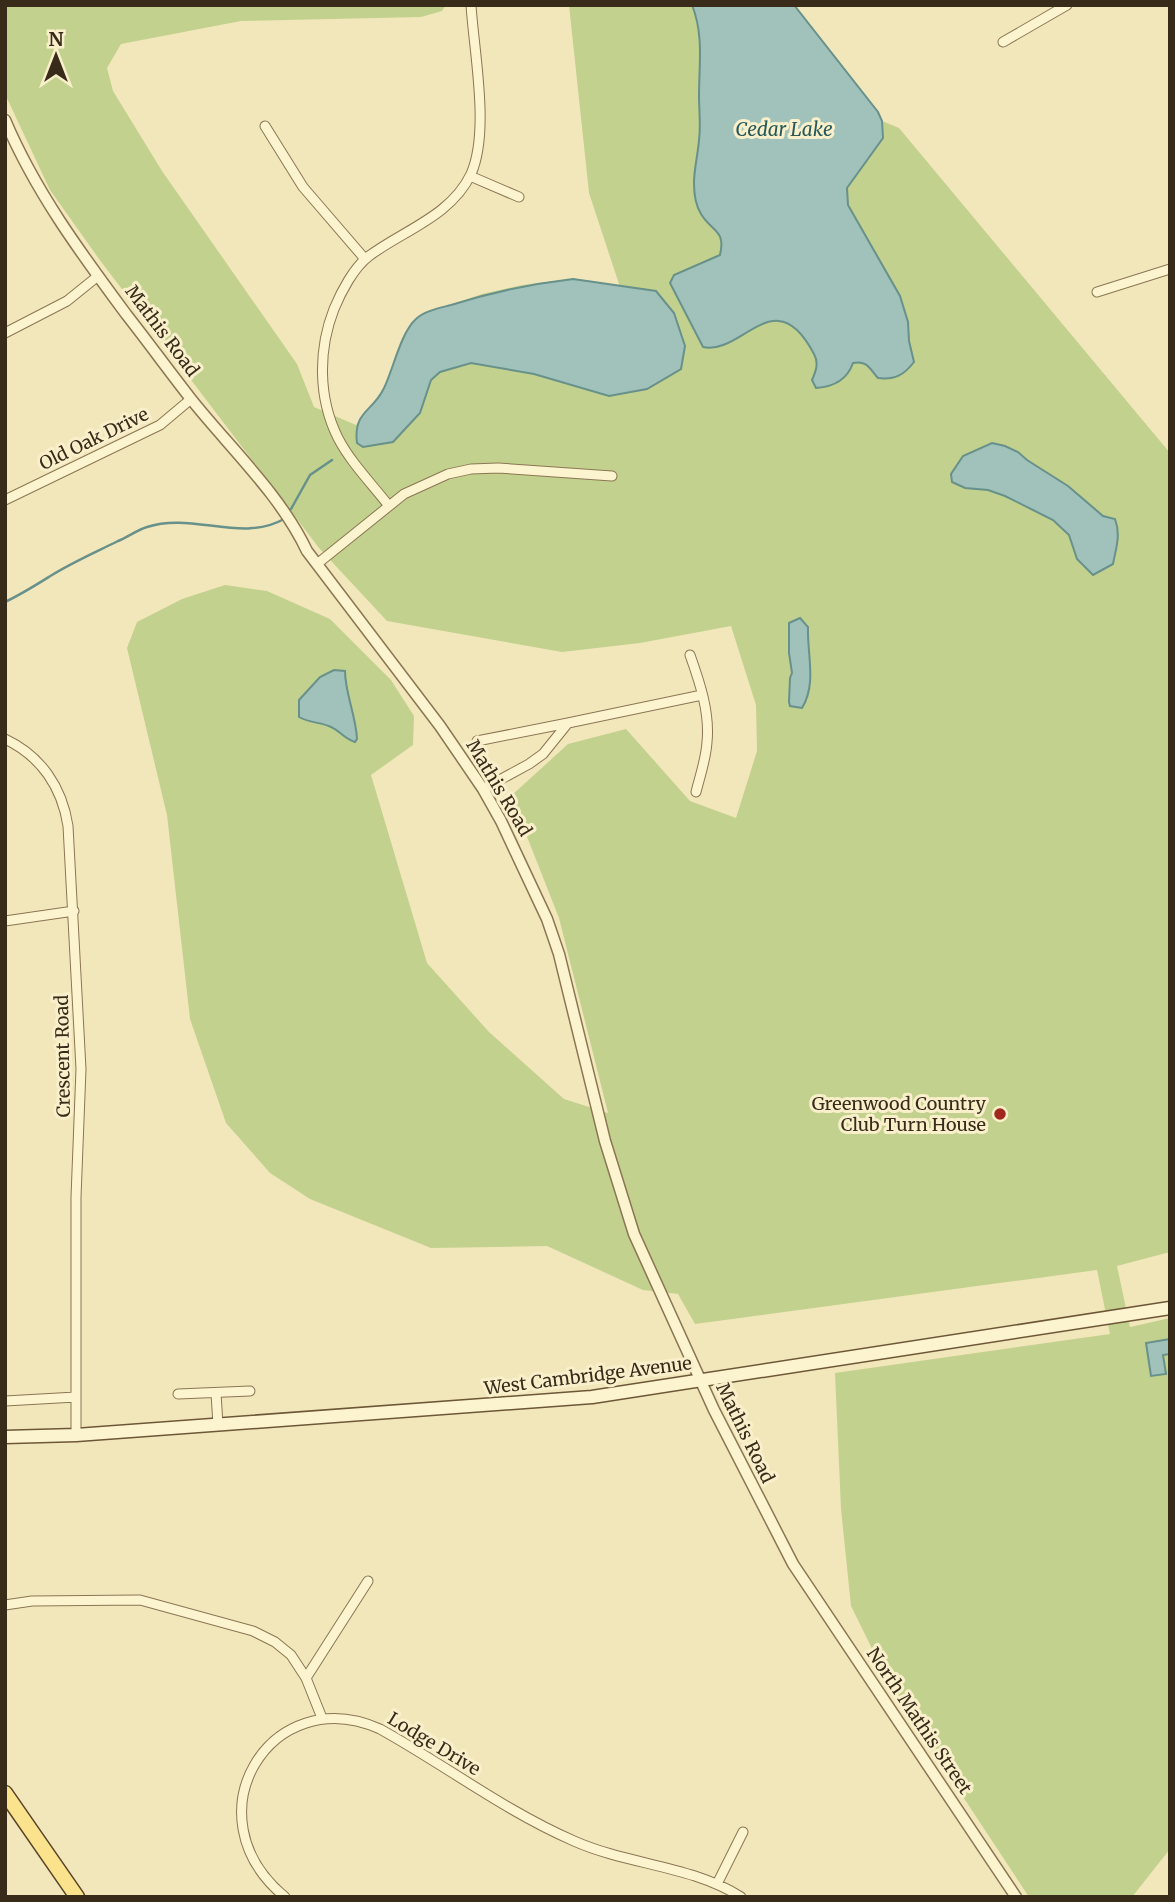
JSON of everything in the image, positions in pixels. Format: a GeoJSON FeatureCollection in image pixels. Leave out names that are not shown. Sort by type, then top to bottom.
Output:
{"type":"FeatureCollection","features":[{"type":"Feature","properties":{"kind":"main road","name":"West Cambridge Avenue"},"geometry":{"type":"LineString","coordinates":[[5,1437],[76,1435],[558,1401],[1170,1308]]}},
{"type":"Feature","properties":{"kind":"main road"},"geometry":{"type":"LineString","coordinates":[[5,1793],[77,1897]]}},
{"type":"Feature","properties":{"kind":"street"},"geometry":{"type":"LineString","coordinates":[[389,506],[339,439],[328,411],[323,382],[323,349],[331,318],[346,286],[365,259],[444,209],[470,176],[477,159],[480,136],[471,5]]}},
{"type":"Feature","properties":{"kind":"street"},"geometry":{"type":"LineString","coordinates":[[1003,42],[1068,5]]}},
{"type":"Feature","properties":{"kind":"street","name":"Mathis Road"},"geometry":{"type":"LineString","coordinates":[[5,120],[30,173],[52,210],[98,276],[191,399],[272,495],[298,531],[307,551],[440,726],[483,789],[521,859],[547,919],[559,954],[605,1141],[621,1195],[650,1272],[700,1381],[793,1564]]}},
{"type":"Feature","properties":{"kind":"street"},"geometry":{"type":"LineString","coordinates":[[265,125],[303,187],[365,259]]}},
{"type":"Feature","properties":{"kind":"street"},"geometry":{"type":"LineString","coordinates":[[470,176],[519,197]]}},
{"type":"Feature","properties":{"kind":"street"},"geometry":{"type":"LineString","coordinates":[[1097,292],[1170,269]]}},
{"type":"Feature","properties":{"kind":"street"},"geometry":{"type":"LineString","coordinates":[[5,333],[66,301],[98,276]]}},
{"type":"Feature","properties":{"kind":"street","name":"Old Oak Drive"},"geometry":{"type":"LineString","coordinates":[[5,499],[160,425],[191,399]]}},
{"type":"Feature","properties":{"kind":"street"},"geometry":{"type":"LineString","coordinates":[[317,564],[404,494],[448,474],[498,468],[612,476]]}},
{"type":"Feature","properties":{"kind":"street"},"geometry":{"type":"LineString","coordinates":[[690,655],[708,721],[708,745],[696,792]]}},
{"type":"Feature","properties":{"kind":"street"},"geometry":{"type":"LineString","coordinates":[[477,741],[702,695]]}},
{"type":"Feature","properties":{"kind":"street"},"geometry":{"type":"LineString","coordinates":[[483,789],[543,754],[568,723]]}},
{"type":"Feature","properties":{"kind":"street","name":"Crescent Road"},"geometry":{"type":"LineString","coordinates":[[5,739],[38,761],[53,781],[61,797],[68,825],[81,1069],[76,1197],[76,1435]]}},
{"type":"Feature","properties":{"kind":"street"},"geometry":{"type":"LineString","coordinates":[[5,921],[74,911]]}},
{"type":"Feature","properties":{"kind":"street"},"geometry":{"type":"LineString","coordinates":[[178,1394],[250,1391]]}},
{"type":"Feature","properties":{"kind":"street"},"geometry":{"type":"LineString","coordinates":[[216,1393],[218,1424]]}},
{"type":"Feature","properties":{"kind":"street"},"geometry":{"type":"LineString","coordinates":[[5,1401],[76,1397]]}},
{"type":"Feature","properties":{"kind":"street","name":"North Mathis Street"},"geometry":{"type":"LineString","coordinates":[[793,1564],[1016,1897]]}},
{"type":"Feature","properties":{"kind":"street"},"geometry":{"type":"LineString","coordinates":[[306,1678],[368,1581]]}},
{"type":"Feature","properties":{"kind":"street"},"geometry":{"type":"LineString","coordinates":[[5,1605],[32,1601],[115,1599],[162,1605],[239,1626],[267,1637],[291,1655],[306,1678],[322,1718],[300,1726],[270,1747],[250,1771],[241,1798],[242,1825],[251,1854],[268,1880],[285,1897]]}},
{"type":"Feature","properties":{"kind":"street","name":"Lodge Drive"},"geometry":{"type":"LineString","coordinates":[[322,1718],[350,1719],[380,1729],[520,1814],[576,1842],[690,1873],[741,1897]]}},
{"type":"Feature","properties":{"kind":"street"},"geometry":{"type":"LineString","coordinates":[[717,1884],[743,1832]]}},
{"type":"Feature","properties":{"kind":"green space"},"geometry":{"type":"Polygon","coordinates":[[[5,5],[446,5],[442,11],[421,17],[241,21],[121,44],[107,68],[113,91],[162,171],[297,364],[314,407],[356,425],[383,391],[399,348],[415,320],[432,311],[482,294],[522,285],[573,279],[620,287],[589,193],[569,5],[794,5],[878,112],[882,121],[899,128],[1170,453],[1170,1252],[1117,1266],[1130,1327],[1170,1318],[1170,1849],[1132,1897],[1029,1897],[892,1689],[851,1606],[841,1509],[835,1373],[1110,1334],[1097,1270],[695,1324],[678,1294],[643,1290],[547,1246],[431,1248],[310,1199],[270,1173],[226,1123],[190,1019],[167,815],[127,648],[137,622],[182,599],[225,585],[267,591],[330,619],[391,680],[414,716],[413,745],[371,775],[427,963],[489,1032],[564,1099],[608,1113],[559,918],[511,796],[568,744],[626,729],[690,801],[736,818],[757,751],[756,705],[731,626],[640,643],[562,652],[387,621],[319,548],[99,259],[50,190],[5,94],[5,5]]]}},
{"type":"Feature","properties":{"kind":"water","name":"Cedar Lake"},"geometry":{"type":"Polygon","coordinates":[[[692,5],[794,5],[878,112],[882,121],[883,138],[847,188],[848,205],[900,296],[908,322],[914,362],[899,376],[878,378],[865,364],[858,362],[853,363],[847,374],[838,382],[816,388],[812,380],[816,367],[814,354],[800,333],[786,323],[772,321],[717,347],[703,347],[670,283],[674,275],[720,255],[721,247],[720,236],[699,211],[694,191],[700,129],[700,50],[692,5]]]}},
{"type":"Feature","properties":{"kind":"water"},"geometry":{"type":"Polygon","coordinates":[[[573,279],[656,291],[674,313],[685,346],[681,369],[647,389],[609,396],[534,374],[471,363],[440,372],[431,380],[420,413],[393,442],[363,447],[357,443],[358,424],[380,396],[406,333],[419,316],[496,292],[573,279]]]}},
{"type":"Feature","properties":{"kind":"water"},"geometry":{"type":"Polygon","coordinates":[[[992,443],[1018,452],[1068,486],[1103,516],[1115,519],[1118,536],[1113,564],[1093,575],[1077,559],[1069,535],[1053,520],[1005,496],[988,490],[965,488],[952,482],[951,474],[963,456],[992,443]]]}},
{"type":"Feature","properties":{"kind":"water"},"geometry":{"type":"Polygon","coordinates":[[[800,618],[808,627],[810,669],[807,699],[802,708],[790,706],[789,702],[792,673],[789,623],[800,618]]]}},
{"type":"Feature","properties":{"kind":"water"},"geometry":{"type":"Polygon","coordinates":[[[334,670],[345,671],[356,730],[355,742],[331,727],[299,717],[299,700],[320,677],[334,670]]]}},
{"type":"Feature","properties":{"kind":"water"},"geometry":{"type":"Polygon","coordinates":[[[1170,1339],[1170,1354],[1163,1355],[1166,1374],[1151,1376],[1146,1343],[1170,1339]]]}},
{"type":"Feature","properties":{"kind":"waterway"},"geometry":{"type":"LineString","coordinates":[[291,509],[310,475],[332,460]]}},
{"type":"Feature","properties":{"kind":"waterway"},"geometry":{"type":"LineString","coordinates":[[5,602],[68,566],[147,527],[181,523],[251,528],[268,526],[284,519]]}},
{"type":"Feature","properties":{"kind":"place","name":"Greenwood Country Club Turn House"},"geometry":{"type":"Point","coordinates":[1000,1114]}}]}
